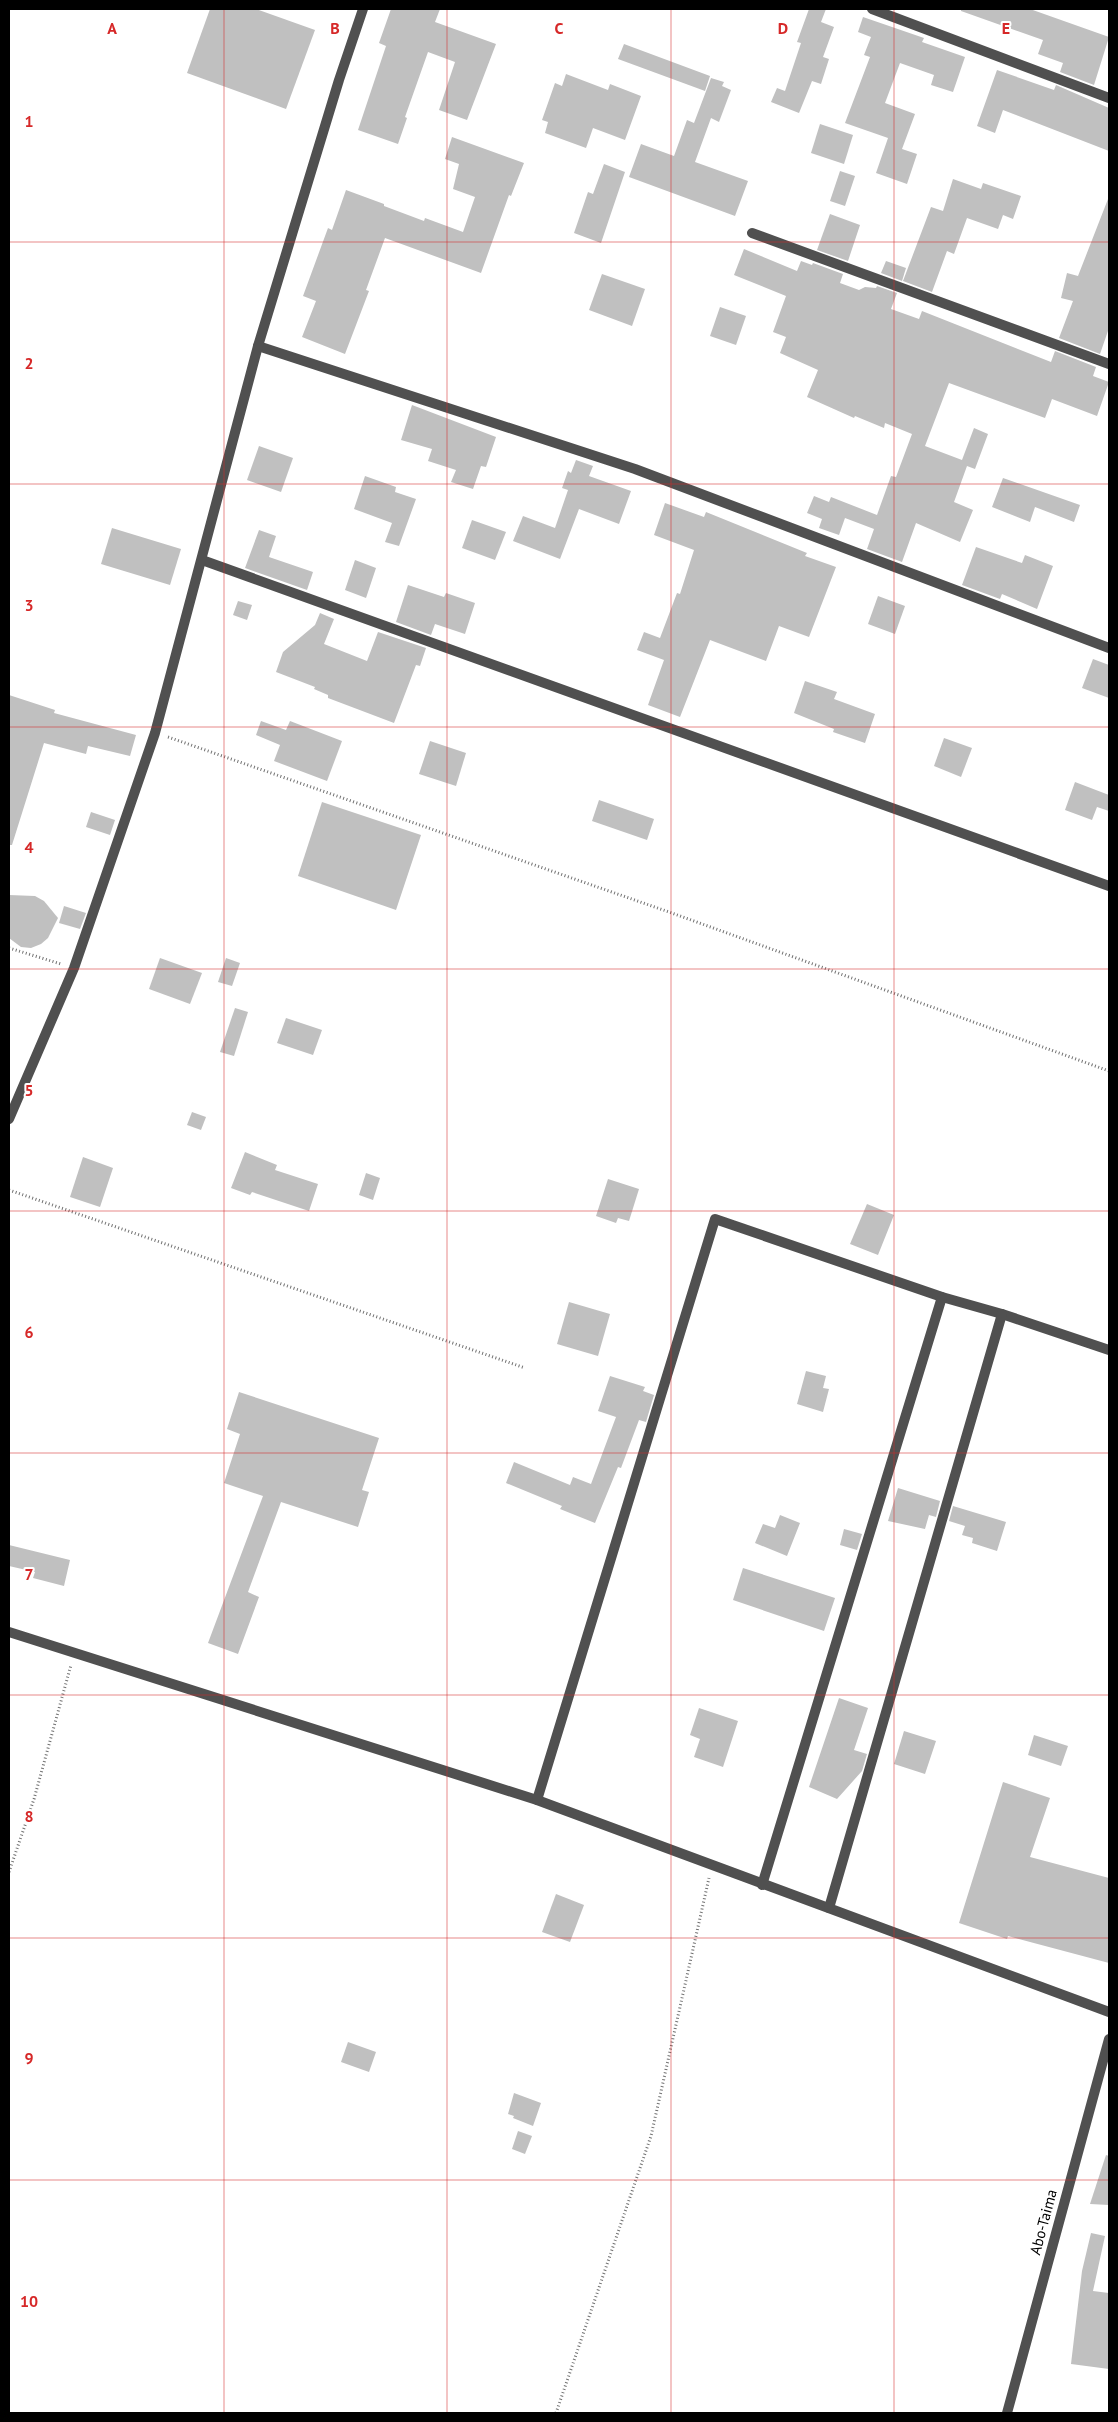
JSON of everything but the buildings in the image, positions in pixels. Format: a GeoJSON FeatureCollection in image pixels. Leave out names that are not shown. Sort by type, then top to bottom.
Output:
{"type":"FeatureCollection","features":[{"type":"Feature","properties":{"kind":"street"},"geometry":{"type":"LineString","coordinates":[[9,1119],[74,968],[155,733],[258,346],[339,80],[363,9]]}},
{"type":"Feature","properties":{"kind":"street"},"geometry":{"type":"LineString","coordinates":[[872,9],[1109,98]]}},
{"type":"Feature","properties":{"kind":"street"},"geometry":{"type":"LineString","coordinates":[[752,233],[1109,364]]}},
{"type":"Feature","properties":{"kind":"street"},"geometry":{"type":"LineString","coordinates":[[258,346],[635,469],[1109,648]]}},
{"type":"Feature","properties":{"kind":"street"},"geometry":{"type":"LineString","coordinates":[[202,560],[1109,886]]}},
{"type":"Feature","properties":{"kind":"street"},"geometry":{"type":"LineString","coordinates":[[537,1800],[715,1219],[942,1298],[1002,1314],[1109,1350]]}},
{"type":"Feature","properties":{"kind":"street"},"geometry":{"type":"LineString","coordinates":[[762,1885],[942,1298]]}},
{"type":"Feature","properties":{"kind":"street"},"geometry":{"type":"LineString","coordinates":[[828,1908],[1002,1314]]}},
{"type":"Feature","properties":{"kind":"street"},"geometry":{"type":"LineString","coordinates":[[9,1632],[537,1800],[762,1885],[1109,2012]]}},
{"type":"Feature","properties":{"kind":"street","name":"Abo-Taima"},"geometry":{"type":"LineString","coordinates":[[1007,2413],[1109,2039]]}},
{"type":"Feature","properties":{"kind":"path"},"geometry":{"type":"LineString","coordinates":[[155,733],[669,912],[1109,1071]]}},
{"type":"Feature","properties":{"kind":"path"},"geometry":{"type":"LineString","coordinates":[[9,948],[74,968]]}},
{"type":"Feature","properties":{"kind":"path"},"geometry":{"type":"LineString","coordinates":[[9,1190],[525,1368]]}},
{"type":"Feature","properties":{"kind":"path"},"geometry":{"type":"LineString","coordinates":[[9,1872],[34,1799],[74,1654]]}},
{"type":"Feature","properties":{"kind":"path"},"geometry":{"type":"LineString","coordinates":[[556,2413],[651,2136],[712,1865]]}}]}
